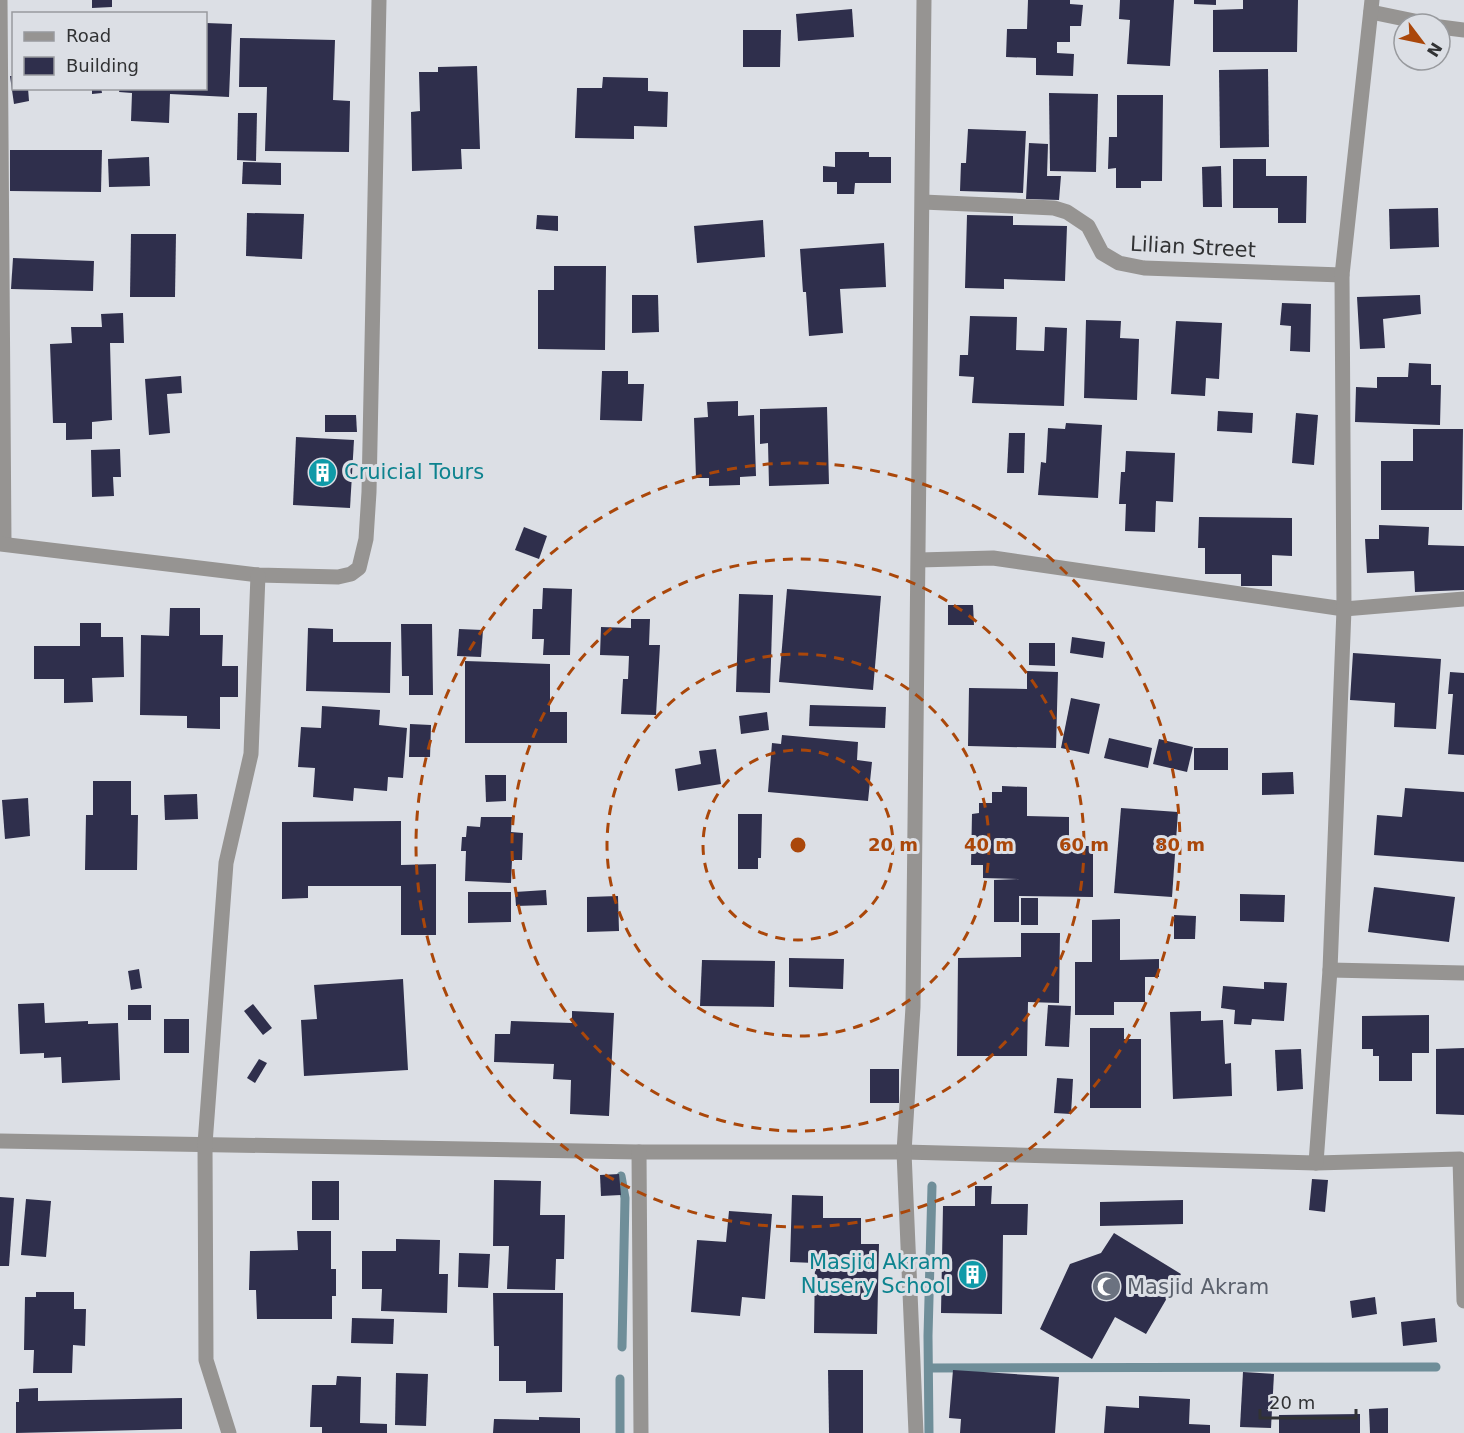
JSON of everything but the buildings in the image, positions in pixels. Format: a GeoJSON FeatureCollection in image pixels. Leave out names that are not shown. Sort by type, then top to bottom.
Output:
{"type":"FeatureCollection","features":[{"type":"Feature","properties":{"kind":"street"},"geometry":{"type":"LineString","coordinates":[[0,0],[2,544],[258,575],[344,576],[358,568],[364,550],[369,492],[379,0]]}},
{"type":"Feature","properties":{"kind":"street"},"geometry":{"type":"LineString","coordinates":[[916,1433],[904,1152],[913,1007],[924,0]]}},
{"type":"Feature","properties":{"kind":"street"},"geometry":{"type":"LineString","coordinates":[[1316,1163],[1330,970],[1344,609],[1342,275],[1371,6],[1392,13]]}},
{"type":"Feature","properties":{"kind":"street","name":"Lilian Street"},"geometry":{"type":"LineString","coordinates":[[923,202],[1054,208],[1067,212],[1088,226],[1102,253],[1119,263],[1144,268],[1342,275]]}},
{"type":"Feature","properties":{"kind":"street"},"geometry":{"type":"LineString","coordinates":[[919,560],[993,558],[1344,609],[1464,599]]}},
{"type":"Feature","properties":{"kind":"street"},"geometry":{"type":"LineString","coordinates":[[229,1433],[206,1360],[205,1144],[226,863],[251,754],[258,575]]}},
{"type":"Feature","properties":{"kind":"street"},"geometry":{"type":"LineString","coordinates":[[1330,970],[1464,974]]}},
{"type":"Feature","properties":{"kind":"street"},"geometry":{"type":"LineString","coordinates":[[0,1140],[639,1152],[904,1152],[1316,1163],[1460,1160],[1464,1301]]}},
{"type":"Feature","properties":{"kind":"street"},"geometry":{"type":"LineString","coordinates":[[639,1152],[641,1433]]}},
{"type":"Feature","properties":{"kind":"waterway"},"geometry":{"type":"LineString","coordinates":[[621,1176],[625,1198],[622,1347]]}},
{"type":"Feature","properties":{"kind":"waterway"},"geometry":{"type":"LineString","coordinates":[[929,1433],[928,1336],[932,1186]]}},
{"type":"Feature","properties":{"kind":"waterway"},"geometry":{"type":"LineString","coordinates":[[929,1368],[1436,1367]]}},
{"type":"Feature","properties":{"kind":"waterway"},"geometry":{"type":"LineString","coordinates":[[620,1379],[620,1433]]}},
{"type":"Feature","properties":{"kind":"place","name":"Cruicial Tours"},"geometry":{"type":"Point","coordinates":[323,472]}},
{"type":"Feature","properties":{"kind":"place","name":"Masjid Akram Nusery School"},"geometry":{"type":"Point","coordinates":[972,1274]}},
{"type":"Feature","properties":{"kind":"place","name":"Masjid Akram"},"geometry":{"type":"Point","coordinates":[1106,1287]}}]}
